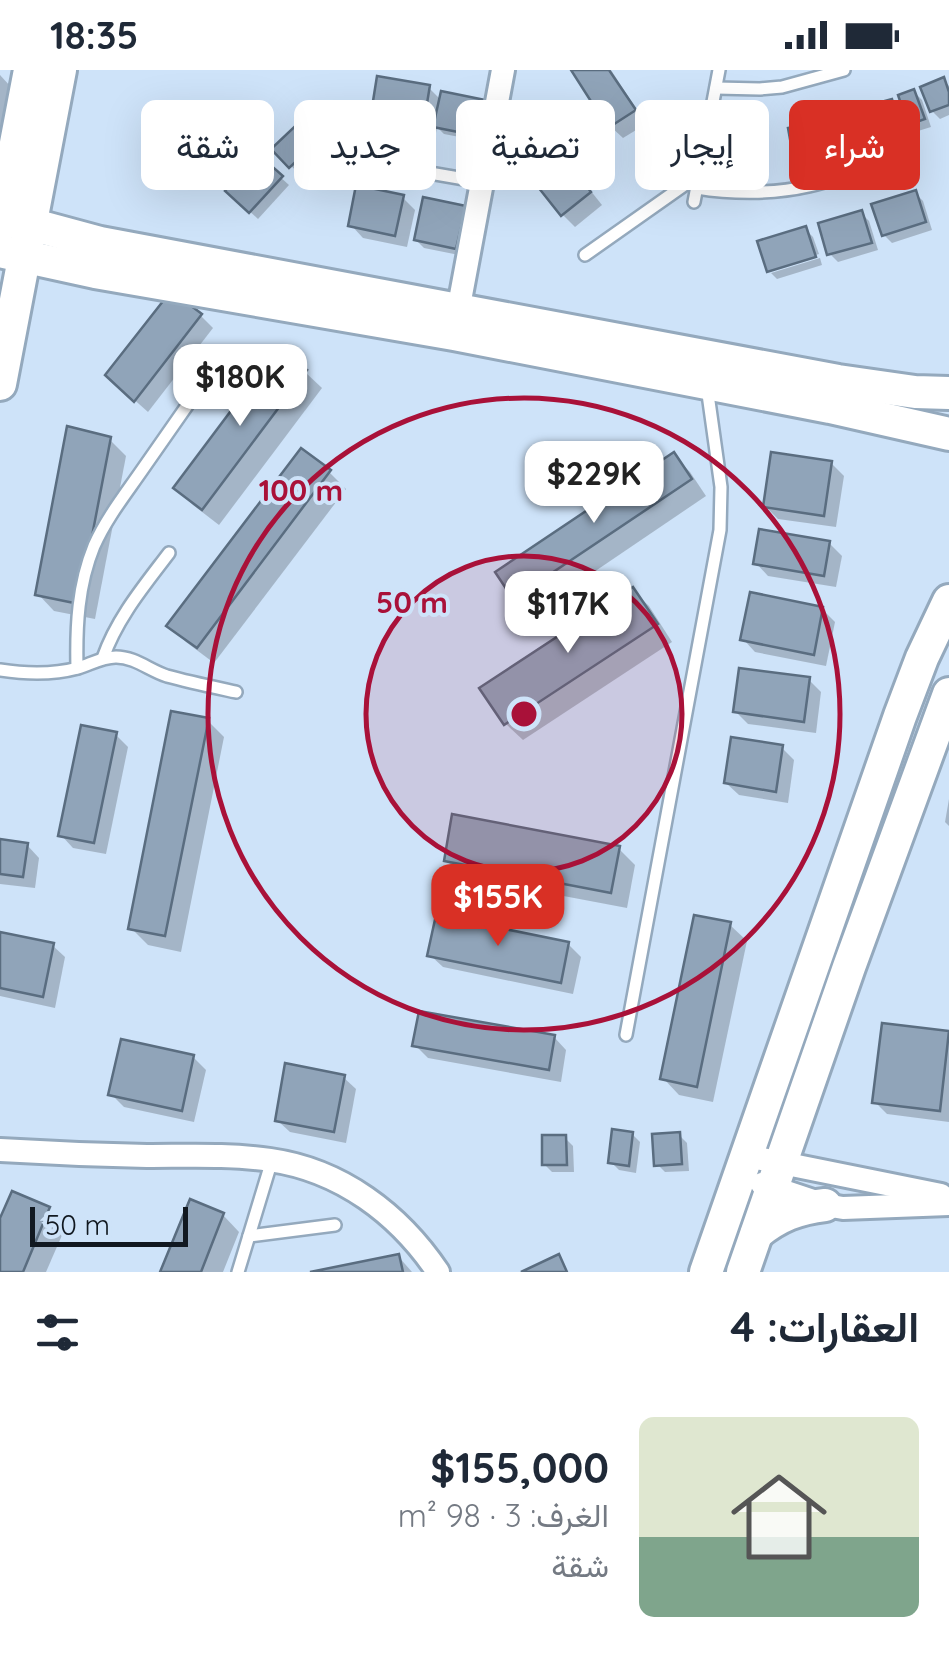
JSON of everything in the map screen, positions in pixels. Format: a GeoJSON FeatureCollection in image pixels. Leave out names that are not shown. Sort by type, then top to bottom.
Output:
{"type":"FeatureCollection","features":[{"type":"Feature","properties":{"kind":"street"},"geometry":{"type":"LineString","coordinates":[[0,384],[12,254],[8,221],[30,70]]}},
{"type":"Feature","properties":{"kind":"street"},"geometry":{"type":"LineString","coordinates":[[8,221],[60,70]]}},
{"type":"Feature","properties":{"kind":"street"},"geometry":{"type":"LineString","coordinates":[[497,100],[503,70]]}},
{"type":"Feature","properties":{"kind":"street"},"geometry":{"type":"LineString","coordinates":[[456,322],[481,190]]}},
{"type":"Feature","properties":{"kind":"street"},"geometry":{"type":"LineString","coordinates":[[8,221],[707,383],[946,430]]}},
{"type":"Feature","properties":{"kind":"street"},"geometry":{"type":"LineString","coordinates":[[12,254],[96,272],[456,322],[838,382],[949,393]]}},
{"type":"Feature","properties":{"kind":"street"},"geometry":{"type":"LineString","coordinates":[[706,1272],[900,716],[949,601]]}},
{"type":"Feature","properties":{"kind":"street"},"geometry":{"type":"LineString","coordinates":[[744,1272],[949,694]]}},
{"type":"Feature","properties":{"kind":"street"},"geometry":{"type":"LineString","coordinates":[[0,1150],[272,1160],[314,1171],[354,1189],[390,1214],[420,1244],[438,1272]]}},
{"type":"Feature","properties":{"kind":"street"},"geometry":{"type":"LineString","coordinates":[[743,1167],[949,1201]]}},
{"type":"Feature","properties":{"kind":"street"},"geometry":{"type":"LineString","coordinates":[[777,1175],[825,1205]]}},
{"type":"Feature","properties":{"kind":"street"},"geometry":{"type":"LineString","coordinates":[[757,1233],[796,1210],[825,1205],[861,1208],[949,1201]]}},
{"type":"Feature","properties":{"kind":"lane"},"geometry":{"type":"LineString","coordinates":[[8,130],[17,70]]}},
{"type":"Feature","properties":{"kind":"lane"},"geometry":{"type":"LineString","coordinates":[[714,100],[719,70]]}},
{"type":"Feature","properties":{"kind":"lane"},"geometry":{"type":"LineString","coordinates":[[716,88],[782,87],[844,70]]}},
{"type":"Feature","properties":{"kind":"lane"},"geometry":{"type":"LineString","coordinates":[[585,255],[677,190]]}},
{"type":"Feature","properties":{"kind":"lane"},"geometry":{"type":"LineString","coordinates":[[694,202],[697,190]]}},
{"type":"Feature","properties":{"kind":"lane"},"geometry":{"type":"LineString","coordinates":[[718,190],[792,190]]}},
{"type":"Feature","properties":{"kind":"lane"},"geometry":{"type":"LineString","coordinates":[[78,668],[79,604],[94,546],[108,519],[207,378]]}},
{"type":"Feature","properties":{"kind":"lane"},"geometry":{"type":"LineString","coordinates":[[626,1035],[720,530],[721,487],[707,383]]}},
{"type":"Feature","properties":{"kind":"lane"},"geometry":{"type":"LineString","coordinates":[[103,658],[123,614],[169,552]]}},
{"type":"Feature","properties":{"kind":"lane"},"geometry":{"type":"LineString","coordinates":[[0,670],[33,674],[78,668],[119,656],[164,675],[236,692]]}},
{"type":"Feature","properties":{"kind":"lane"},"geometry":{"type":"LineString","coordinates":[[238,1272],[272,1160]]}},
{"type":"Feature","properties":{"kind":"lane"},"geometry":{"type":"LineString","coordinates":[[249,1236],[335,1225]]}},
{"type":"Feature","properties":{"kind":"building"},"geometry":{"type":"Polygon","coordinates":[[[571,70],[609,70],[635,111],[615,124],[615,100],[590,100],[571,70]]]}},
{"type":"Feature","properties":{"kind":"building"},"geometry":{"type":"Polygon","coordinates":[[[377,76],[430,85],[428,100],[373,100],[377,76]]]}},
{"type":"Feature","properties":{"kind":"building"},"geometry":{"type":"Polygon","coordinates":[[[944,77],[949,105],[930,112],[920,87],[944,77]]]}},
{"type":"Feature","properties":{"kind":"building"},"geometry":{"type":"Polygon","coordinates":[[[914,89],[918,100],[900,100],[898,95],[914,89]]]}},
{"type":"Feature","properties":{"kind":"building"},"geometry":{"type":"Polygon","coordinates":[[[441,91],[485,100],[456,100],[456,132],[436,128],[441,91]]]}},
{"type":"Feature","properties":{"kind":"building"},"geometry":{"type":"Polygon","coordinates":[[[294,127],[294,163],[289,168],[274,152],[274,146],[294,127]]]}},
{"type":"Feature","properties":{"kind":"building"},"geometry":{"type":"Polygon","coordinates":[[[274,168],[283,176],[274,186],[274,168]]]}},
{"type":"Feature","properties":{"kind":"building"},"geometry":{"type":"Polygon","coordinates":[[[226,190],[270,190],[249,213],[226,190]]]}},
{"type":"Feature","properties":{"kind":"building"},"geometry":{"type":"Polygon","coordinates":[[[355,190],[404,195],[395,236],[348,226],[355,190]]]}},
{"type":"Feature","properties":{"kind":"building"},"geometry":{"type":"Polygon","coordinates":[[[540,190],[589,190],[591,192],[561,216],[540,190]]]}},
{"type":"Feature","properties":{"kind":"building"},"geometry":{"type":"Polygon","coordinates":[[[916,190],[926,222],[882,236],[871,204],[916,190]]]}},
{"type":"Feature","properties":{"kind":"building"},"geometry":{"type":"Polygon","coordinates":[[[423,197],[466,206],[456,249],[414,240],[423,197]]]}},
{"type":"Feature","properties":{"kind":"building"},"geometry":{"type":"Polygon","coordinates":[[[862,210],[872,243],[827,255],[818,223],[862,210]]]}},
{"type":"Feature","properties":{"kind":"building"},"geometry":{"type":"Polygon","coordinates":[[[806,226],[816,257],[767,272],[757,241],[806,226]]]}},
{"type":"Feature","properties":{"kind":"building"},"geometry":{"type":"Polygon","coordinates":[[[171,291],[202,314],[134,402],[105,375],[171,291]]]}},
{"type":"Feature","properties":{"kind":"building"},"geometry":{"type":"Polygon","coordinates":[[[278,348],[307,370],[202,510],[173,488],[278,348]]]}},
{"type":"Feature","properties":{"kind":"building"},"geometry":{"type":"Polygon","coordinates":[[[67,426],[111,437],[79,604],[35,595],[67,426]]]}},
{"type":"Feature","properties":{"kind":"building"},"geometry":{"type":"Polygon","coordinates":[[[301,448],[331,470],[197,648],[166,626],[301,448]]]}},
{"type":"Feature","properties":{"kind":"building"},"geometry":{"type":"Polygon","coordinates":[[[674,452],[692,479],[513,599],[495,572],[674,452]]]}},
{"type":"Feature","properties":{"kind":"building"},"geometry":{"type":"Polygon","coordinates":[[[771,452],[832,461],[824,516],[763,507],[771,452]]]}},
{"type":"Feature","properties":{"kind":"building"},"geometry":{"type":"Polygon","coordinates":[[[759,529],[830,541],[824,576],[753,564],[759,529]]]}},
{"type":"Feature","properties":{"kind":"building"},"geometry":{"type":"Polygon","coordinates":[[[633,587],[658,624],[504,725],[479,688],[633,587]]]}},
{"type":"Feature","properties":{"kind":"building"},"geometry":{"type":"Polygon","coordinates":[[[750,592],[823,607],[814,655],[740,640],[750,592]]]}},
{"type":"Feature","properties":{"kind":"building"},"geometry":{"type":"Polygon","coordinates":[[[739,668],[810,677],[804,722],[733,712],[739,668]]]}},
{"type":"Feature","properties":{"kind":"building"},"geometry":{"type":"Polygon","coordinates":[[[171,711],[209,718],[165,936],[128,929],[171,711]]]}},
{"type":"Feature","properties":{"kind":"building"},"geometry":{"type":"Polygon","coordinates":[[[81,725],[117,732],[94,843],[58,836],[81,725]]]}},
{"type":"Feature","properties":{"kind":"building"},"geometry":{"type":"Polygon","coordinates":[[[731,737],[783,745],[776,792],[724,783],[731,737]]]}},
{"type":"Feature","properties":{"kind":"building"},"geometry":{"type":"Polygon","coordinates":[[[452,814],[620,846],[611,893],[444,861],[452,814]]]}},
{"type":"Feature","properties":{"kind":"building"},"geometry":{"type":"Polygon","coordinates":[[[0,839],[28,843],[23,877],[0,874],[0,839]]]}},
{"type":"Feature","properties":{"kind":"building"},"geometry":{"type":"Polygon","coordinates":[[[436,915],[569,942],[561,983],[427,956],[436,915]]]}},
{"type":"Feature","properties":{"kind":"building"},"geometry":{"type":"Polygon","coordinates":[[[694,915],[731,922],[697,1087],[660,1079],[694,915]]]}},
{"type":"Feature","properties":{"kind":"building"},"geometry":{"type":"Polygon","coordinates":[[[0,932],[54,943],[43,997],[0,988],[0,932]]]}},
{"type":"Feature","properties":{"kind":"building"},"geometry":{"type":"Polygon","coordinates":[[[419,1011],[555,1035],[549,1070],[412,1046],[419,1011]]]}},
{"type":"Feature","properties":{"kind":"building"},"geometry":{"type":"Polygon","coordinates":[[[882,1023],[949,1031],[940,1111],[872,1103],[882,1023]]]}},
{"type":"Feature","properties":{"kind":"building"},"geometry":{"type":"Polygon","coordinates":[[[121,1039],[194,1055],[182,1111],[108,1095],[121,1039]]]}},
{"type":"Feature","properties":{"kind":"building"},"geometry":{"type":"Polygon","coordinates":[[[285,1063],[345,1075],[334,1132],[275,1121],[285,1063]]]}},
{"type":"Feature","properties":{"kind":"building"},"geometry":{"type":"Polygon","coordinates":[[[612,1129],[633,1132],[629,1166],[608,1163],[612,1129]]]}},
{"type":"Feature","properties":{"kind":"building"},"geometry":{"type":"Polygon","coordinates":[[[680,1132],[682,1164],[654,1166],[652,1134],[680,1132]]]}},
{"type":"Feature","properties":{"kind":"building"},"geometry":{"type":"Polygon","coordinates":[[[542,1135],[566,1135],[567,1165],[542,1165],[542,1135]]]}},
{"type":"Feature","properties":{"kind":"building"},"geometry":{"type":"Polygon","coordinates":[[[12,1191],[50,1207],[23,1272],[0,1272],[0,1218],[12,1191]]]}},
{"type":"Feature","properties":{"kind":"building"},"geometry":{"type":"Polygon","coordinates":[[[190,1199],[224,1213],[201,1272],[160,1272],[190,1199]]]}},
{"type":"Feature","properties":{"kind":"building"},"geometry":{"type":"Polygon","coordinates":[[[399,1254],[403,1272],[310,1272],[399,1254]]]}},
{"type":"Feature","properties":{"kind":"building"},"geometry":{"type":"Polygon","coordinates":[[[559,1254],[567,1272],[521,1272],[559,1254]]]}}]}
